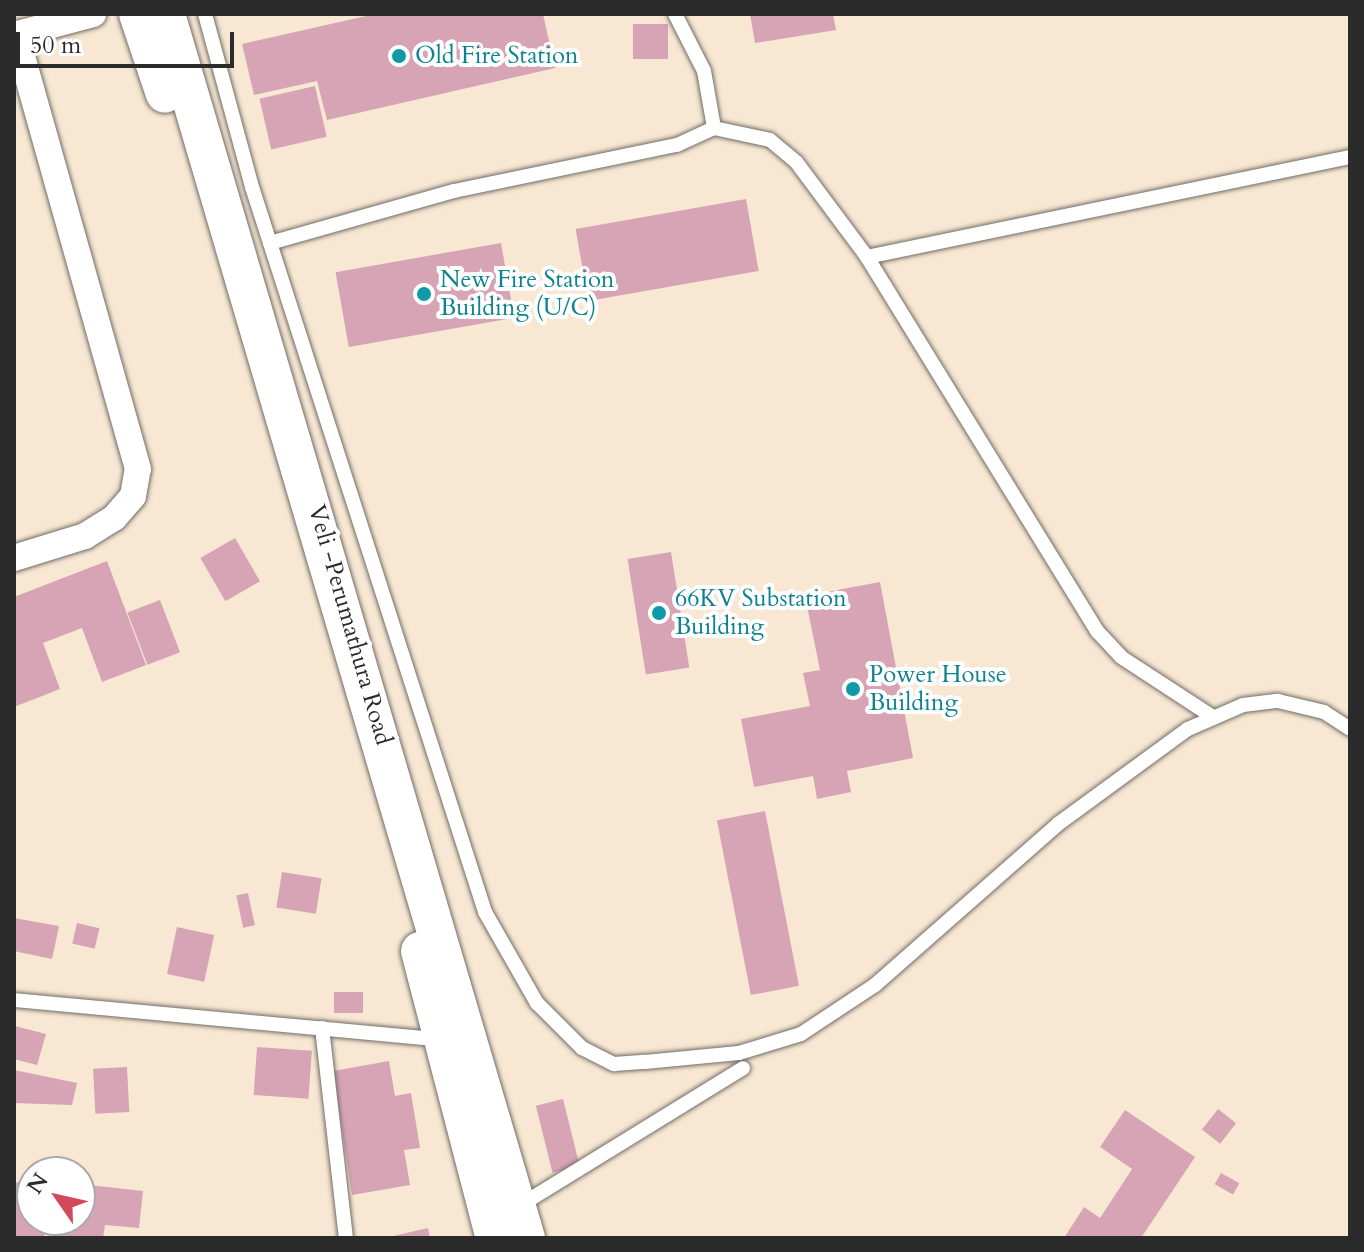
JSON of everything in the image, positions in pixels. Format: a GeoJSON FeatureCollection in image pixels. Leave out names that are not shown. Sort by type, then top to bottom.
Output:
{"type":"FeatureCollection","features":[{"type":"Feature","properties":{"kind":"main road"},"geometry":{"type":"LineString","coordinates":[[138,14],[418,946],[438,1039],[495,1238]]}},
{"type":"Feature","properties":{"kind":"main road","name":"Veli -Perumathura Road"},"geometry":{"type":"LineString","coordinates":[[166,14],[521,1223]]}},
{"type":"Feature","properties":{"kind":"street"},"geometry":{"type":"LineString","coordinates":[[14,558],[85,536],[114,518],[133,496],[138,469],[15,35],[93,14]]}},
{"type":"Feature","properties":{"kind":"lane"},"geometry":{"type":"LineString","coordinates":[[205,14],[270,243],[485,912],[537,1003],[598,1058],[614,1064],[739,1053],[808,1030],[909,958],[1128,768],[1213,717],[1278,701],[1324,712],[1350,729]]}},
{"type":"Feature","properties":{"kind":"lane"},"geometry":{"type":"LineString","coordinates":[[675,14],[704,71],[714,128]]}},
{"type":"Feature","properties":{"kind":"lane"},"geometry":{"type":"LineString","coordinates":[[270,243],[454,191],[677,145],[714,128],[779,145],[867,257],[1098,632],[1121,657],[1213,717]]}},
{"type":"Feature","properties":{"kind":"lane"},"geometry":{"type":"LineString","coordinates":[[867,257],[1350,157]]}},
{"type":"Feature","properties":{"kind":"lane"},"geometry":{"type":"LineString","coordinates":[[14,1000],[438,1039]]}},
{"type":"Feature","properties":{"kind":"lane"},"geometry":{"type":"LineString","coordinates":[[322,1028],[346,1238]]}},
{"type":"Feature","properties":{"kind":"lane"},"geometry":{"type":"LineString","coordinates":[[521,1223],[743,1068]]}},
{"type":"Feature","properties":{"kind":"building","name":"Old Fire Station"},"geometry":{"type":"Polygon","coordinates":[[[375,14],[543,14],[555,68],[327,120],[317,81],[254,95],[242,44],[375,14]]]}},
{"type":"Feature","properties":{"kind":"building"},"geometry":{"type":"Polygon","coordinates":[[[750,14],[833,14],[836,30],[755,43],[750,14]]]}},
{"type":"Feature","properties":{"kind":"building"},"geometry":{"type":"Polygon","coordinates":[[[633,24],[668,24],[668,59],[633,59],[633,24]]]}},
{"type":"Feature","properties":{"kind":"building"},"geometry":{"type":"Polygon","coordinates":[[[315,86],[327,137],[271,149],[259,99],[315,86]]]}},
{"type":"Feature","properties":{"kind":"building","name":"New Fire Station Building (U/C)"},"geometry":{"type":"Polygon","coordinates":[[[746,199],[759,271],[588,301],[576,229],[746,199]]]}},
{"type":"Feature","properties":{"kind":"building","name":"New Fire Station Building (U/C)"},"geometry":{"type":"Polygon","coordinates":[[[501,243],[514,318],[349,347],[336,272],[501,243]]]}},
{"type":"Feature","properties":{"kind":"building"},"geometry":{"type":"Polygon","coordinates":[[[235,538],[260,581],[225,601],[200,558],[235,538]]]}},
{"type":"Feature","properties":{"kind":"building","name":"66KV Substation Building"},"geometry":{"type":"Polygon","coordinates":[[[671,552],[689,668],[646,674],[628,559],[671,552]]]}},
{"type":"Feature","properties":{"kind":"building"},"geometry":{"type":"Polygon","coordinates":[[[107,561],[146,665],[102,682],[82,628],[43,643],[60,689],[14,707],[14,597],[107,561]]]}},
{"type":"Feature","properties":{"kind":"building","name":"Power House Building"},"geometry":{"type":"Polygon","coordinates":[[[880,582],[913,758],[847,771],[851,792],[817,799],[813,776],[754,787],[741,719],[810,706],[803,673],[820,670],[805,596],[880,582]]]}},
{"type":"Feature","properties":{"kind":"building"},"geometry":{"type":"Polygon","coordinates":[[[160,600],[180,652],[147,665],[127,613],[160,600]]]}},
{"type":"Feature","properties":{"kind":"building"},"geometry":{"type":"Polygon","coordinates":[[[765,811],[799,986],[751,995],[717,820],[765,811]]]}},
{"type":"Feature","properties":{"kind":"building"},"geometry":{"type":"Polygon","coordinates":[[[282,872],[322,878],[316,914],[276,908],[282,872]]]}},
{"type":"Feature","properties":{"kind":"building"},"geometry":{"type":"Polygon","coordinates":[[[248,893],[255,925],[243,928],[236,895],[248,893]]]}},
{"type":"Feature","properties":{"kind":"building"},"geometry":{"type":"Polygon","coordinates":[[[14,918],[59,926],[52,959],[14,951],[14,918]]]}},
{"type":"Feature","properties":{"kind":"building"},"geometry":{"type":"Polygon","coordinates":[[[77,923],[99,928],[95,949],[72,943],[77,923]]]}},
{"type":"Feature","properties":{"kind":"building"},"geometry":{"type":"Polygon","coordinates":[[[177,927],[214,935],[204,982],[167,974],[177,927]]]}},
{"type":"Feature","properties":{"kind":"building"},"geometry":{"type":"Polygon","coordinates":[[[334,992],[363,992],[363,1013],[334,1013],[334,992]]]}},
{"type":"Feature","properties":{"kind":"building"},"geometry":{"type":"Polygon","coordinates":[[[15,1026],[46,1034],[37,1065],[14,1059],[15,1026]]]}},
{"type":"Feature","properties":{"kind":"building"},"geometry":{"type":"Polygon","coordinates":[[[257,1047],[312,1051],[309,1099],[254,1095],[257,1047]]]}},
{"type":"Feature","properties":{"kind":"building"},"geometry":{"type":"Polygon","coordinates":[[[389,1061],[395,1096],[411,1093],[420,1148],[404,1150],[410,1185],[352,1195],[333,1071],[389,1061]]]}},
{"type":"Feature","properties":{"kind":"building"},"geometry":{"type":"Polygon","coordinates":[[[127,1067],[129,1112],[95,1114],[93,1069],[127,1067]]]}},
{"type":"Feature","properties":{"kind":"building"},"geometry":{"type":"Polygon","coordinates":[[[14,1070],[77,1083],[72,1105],[14,1103],[14,1070]]]}},
{"type":"Feature","properties":{"kind":"building"},"geometry":{"type":"Polygon","coordinates":[[[563,1099],[580,1166],[553,1173],[536,1106],[563,1099]]]}},
{"type":"Feature","properties":{"kind":"building"},"geometry":{"type":"Polygon","coordinates":[[[1218,1109],[1236,1123],[1220,1144],[1202,1129],[1218,1109]]]}},
{"type":"Feature","properties":{"kind":"building"},"geometry":{"type":"Polygon","coordinates":[[[1125,1110],[1195,1157],[1141,1238],[1064,1238],[1084,1207],[1100,1218],[1132,1169],[1100,1147],[1125,1110]]]}},
{"type":"Feature","properties":{"kind":"building"},"geometry":{"type":"Polygon","coordinates":[[[1221,1173],[1239,1183],[1233,1195],[1215,1184],[1221,1173]]]}},
{"type":"Feature","properties":{"kind":"building"},"geometry":{"type":"Polygon","coordinates":[[[14,1182],[16,1236],[44,1236],[14,1238],[14,1182]]]}},
{"type":"Feature","properties":{"kind":"building"},"geometry":{"type":"Polygon","coordinates":[[[96,1186],[143,1191],[139,1228],[105,1225],[103,1238],[60,1237],[96,1236],[96,1186]]]}},
{"type":"Feature","properties":{"kind":"building"},"geometry":{"type":"Polygon","coordinates":[[[428,1228],[430,1238],[389,1238],[389,1237],[428,1228]]]}},
{"type":"Feature","properties":{"kind":"place","name":"Old Fire Station"},"geometry":{"type":"Point","coordinates":[399,56]}},
{"type":"Feature","properties":{"kind":"place","name":"New Fire Station Building (U/C)"},"geometry":{"type":"Point","coordinates":[424,294]}},
{"type":"Feature","properties":{"kind":"place","name":"66KV Substation Building"},"geometry":{"type":"Point","coordinates":[659,613]}},
{"type":"Feature","properties":{"kind":"place","name":"Power House Building"},"geometry":{"type":"Point","coordinates":[853,689]}}]}
